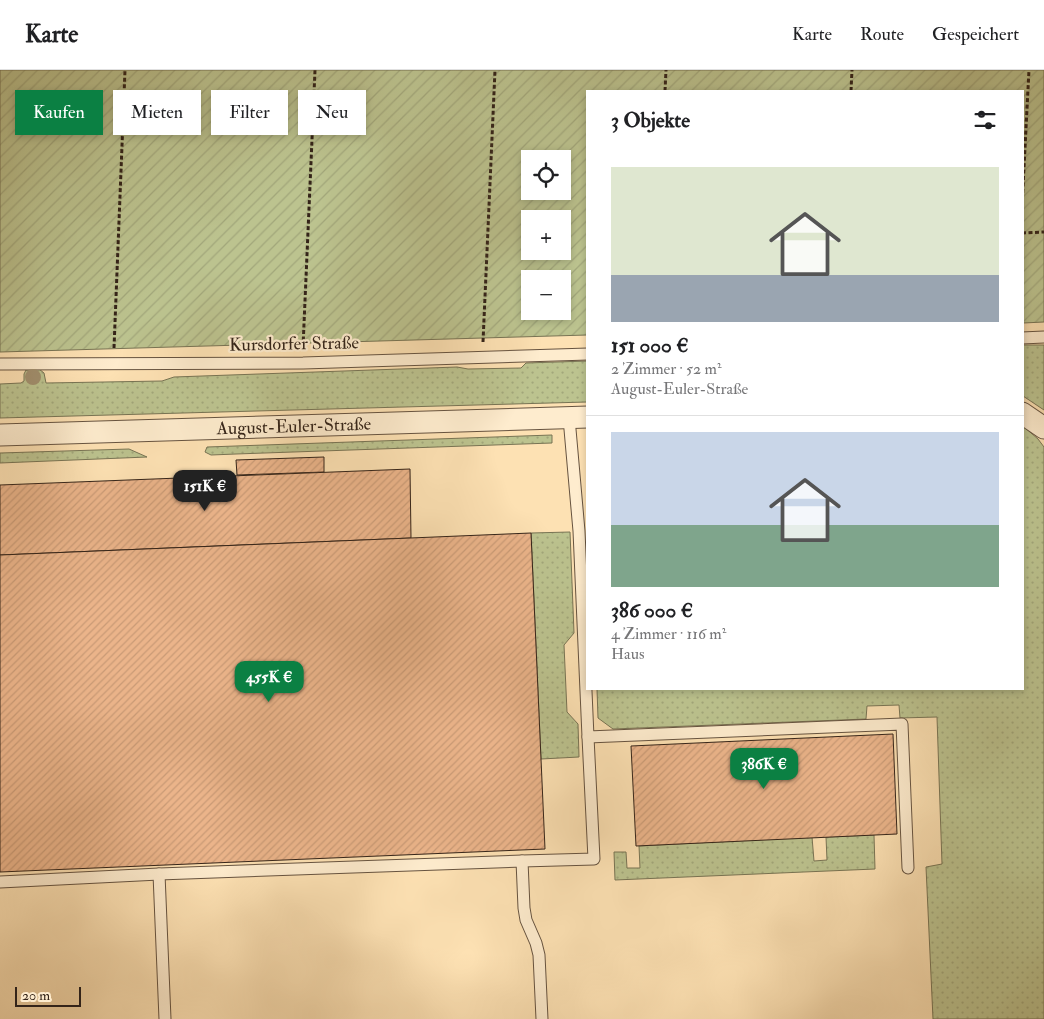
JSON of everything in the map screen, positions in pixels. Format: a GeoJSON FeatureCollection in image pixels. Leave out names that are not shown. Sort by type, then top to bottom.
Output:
{"type":"FeatureCollection","features":[{"type":"Feature","properties":{"kind":"street"},"geometry":{"type":"LineString","coordinates":[[1024,414],[1044,428]]}},
{"type":"Feature","properties":{"kind":"street","name":"August-Euler-Straße"},"geometry":{"type":"LineString","coordinates":[[0,435],[578,417]]}},
{"type":"Feature","properties":{"kind":"lane"},"geometry":{"type":"LineString","coordinates":[[1024,338],[1044,337]]}},
{"type":"Feature","properties":{"kind":"lane","name":"Kursdorfer Straße"},"geometry":{"type":"LineString","coordinates":[[0,364],[303,362],[586,354]]}},
{"type":"Feature","properties":{"kind":"lane"},"geometry":{"type":"LineString","coordinates":[[0,882],[159,874],[594,859],[579,531],[578,417]]}},
{"type":"Feature","properties":{"kind":"lane"},"geometry":{"type":"LineString","coordinates":[[588,737],[902,724],[908,868]]}},
{"type":"Feature","properties":{"kind":"lane"},"geometry":{"type":"LineString","coordinates":[[522,861],[526,920],[539,955],[542,1019]]}},
{"type":"Feature","properties":{"kind":"lane"},"geometry":{"type":"LineString","coordinates":[[159,874],[165,1019]]}},
{"type":"Feature","properties":{"kind":"path"},"geometry":{"type":"LineString","coordinates":[[114,364],[126,70]]}},
{"type":"Feature","properties":{"kind":"path"},"geometry":{"type":"LineString","coordinates":[[303,362],[315,70]]}},
{"type":"Feature","properties":{"kind":"path"},"geometry":{"type":"LineString","coordinates":[[483,358],[495,70]]}},
{"type":"Feature","properties":{"kind":"path"},"geometry":{"type":"LineString","coordinates":[[665,90],[666,70]]}},
{"type":"Feature","properties":{"kind":"path"},"geometry":{"type":"LineString","coordinates":[[851,90],[852,70]]}},
{"type":"Feature","properties":{"kind":"path"},"geometry":{"type":"LineString","coordinates":[[1024,167],[1029,70]]}},
{"type":"Feature","properties":{"kind":"path"},"geometry":{"type":"LineString","coordinates":[[1024,233],[1044,232]]}},
{"type":"Feature","properties":{"kind":"green space"},"geometry":{"type":"Polygon","coordinates":[[[0,70],[1044,70],[1044,322],[1024,323],[1024,90],[586,90],[586,335],[0,352],[0,70]]]}},
{"type":"Feature","properties":{"kind":"green space"},"geometry":{"type":"Polygon","coordinates":[[[1024,345],[1044,345],[1044,410],[1024,397],[1024,345]]]}},
{"type":"Feature","properties":{"kind":"green space"},"geometry":{"type":"Polygon","coordinates":[[[586,361],[586,402],[0,418],[0,384],[21,383],[24,381],[26,370],[39,369],[44,373],[46,383],[162,381],[174,377],[457,367],[468,369],[521,368],[526,363],[586,361]]]}},
{"type":"Feature","properties":{"kind":"green space"},"geometry":{"type":"Polygon","coordinates":[[[1024,427],[1044,447],[1044,1019],[933,1019],[926,867],[942,864],[937,717],[900,718],[899,705],[867,706],[866,719],[613,729],[598,718],[597,690],[1024,690],[1024,427]]]}},
{"type":"Feature","properties":{"kind":"green space"},"geometry":{"type":"Polygon","coordinates":[[[552,435],[552,443],[211,455],[205,452],[207,447],[552,435]]]}},
{"type":"Feature","properties":{"kind":"green space"},"geometry":{"type":"Polygon","coordinates":[[[129,449],[147,457],[0,463],[0,453],[129,449]]]}},
{"type":"Feature","properties":{"kind":"green space"},"geometry":{"type":"Polygon","coordinates":[[[570,532],[574,633],[564,645],[567,712],[578,724],[579,757],[541,759],[531,533],[570,532]]]}},
{"type":"Feature","properties":{"kind":"green space"},"geometry":{"type":"Polygon","coordinates":[[[874,835],[875,869],[615,880],[614,852],[626,852],[627,868],[640,868],[639,846],[812,837],[814,861],[827,860],[826,837],[874,835]]]}},
{"type":"Feature","properties":{"kind":"building"},"geometry":{"type":"Polygon","coordinates":[[[324,457],[324,472],[237,475],[236,460],[324,457]]]}},
{"type":"Feature","properties":{"kind":"building"},"geometry":{"type":"Polygon","coordinates":[[[410,469],[411,538],[0,555],[0,485],[410,469]]]}},
{"type":"Feature","properties":{"kind":"building"},"geometry":{"type":"Polygon","coordinates":[[[531,533],[545,849],[0,872],[0,555],[531,533]]]}},
{"type":"Feature","properties":{"kind":"building"},"geometry":{"type":"Polygon","coordinates":[[[893,734],[897,834],[636,846],[631,746],[893,734]]]}}]}
